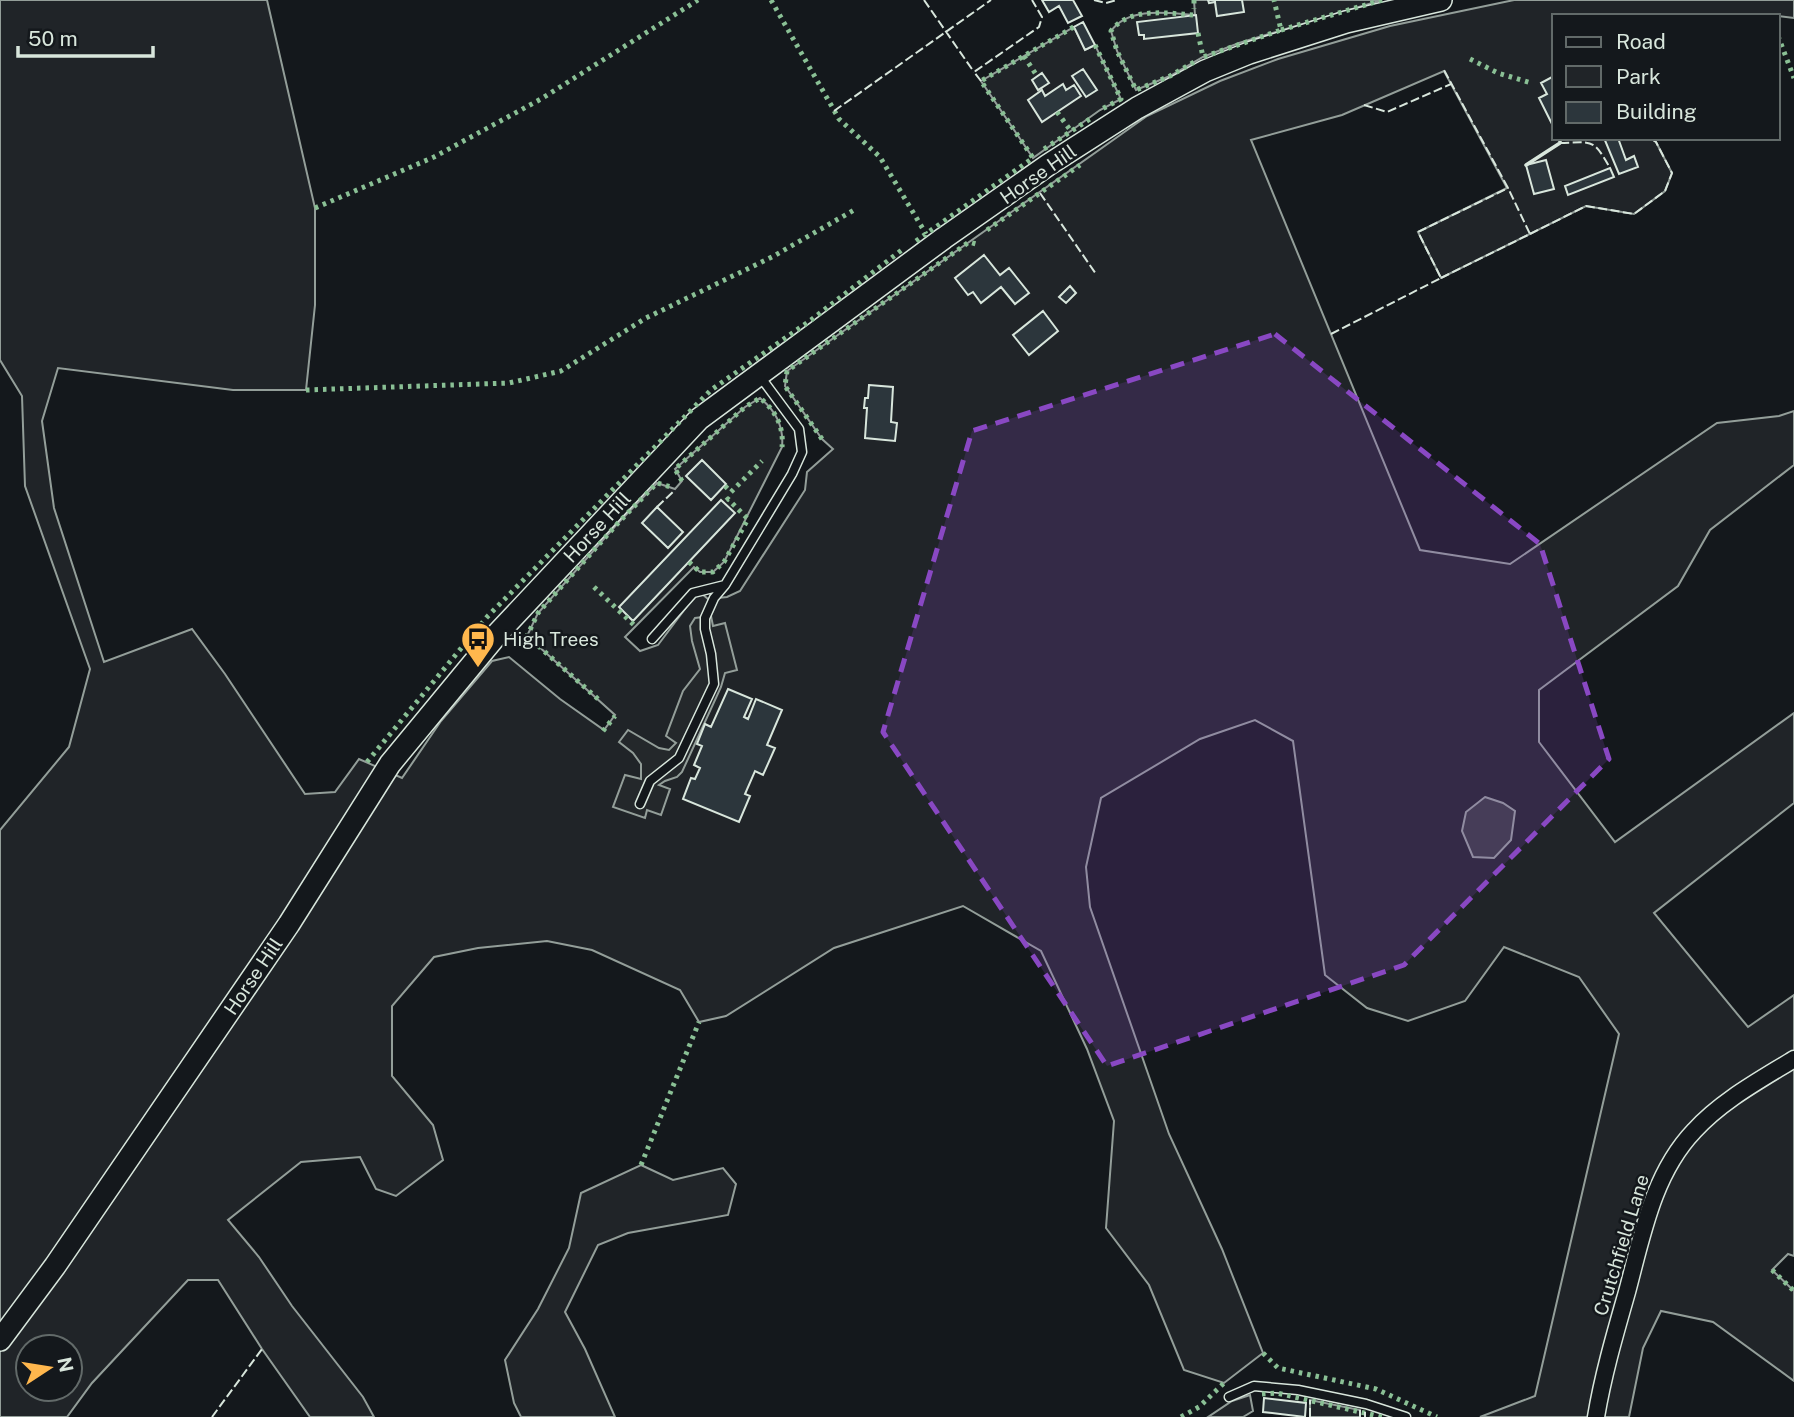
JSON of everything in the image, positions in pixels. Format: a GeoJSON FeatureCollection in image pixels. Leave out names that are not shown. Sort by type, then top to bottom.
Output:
{"type":"FeatureCollection","features":[{"type":"Feature","properties":{"kind":"street","name":"Horse Hill"},"geometry":{"type":"LineString","coordinates":[[0,1340],[55,1266],[289,924],[390,764],[499,632],[699,419],[944,238],[1048,165],[1137,108],[1205,71],[1249,53],[1346,22],[1441,0]]}},
{"type":"Feature","properties":{"kind":"street","name":"Crutchfield Lane"},"geometry":{"type":"LineString","coordinates":[[1596,1417],[1601,1384],[1645,1225],[1668,1165],[1694,1130],[1743,1091],[1794,1059]]}},
{"type":"Feature","properties":{"kind":"lane"},"geometry":{"type":"LineString","coordinates":[[640,804],[650,782],[679,758],[714,684],[705,618],[714,597],[725,585],[792,474],[802,452],[799,429],[759,375]]}},
{"type":"Feature","properties":{"kind":"lane"},"geometry":{"type":"LineString","coordinates":[[652,639],[692,593],[725,585]]}},
{"type":"Feature","properties":{"kind":"lane"},"geometry":{"type":"LineString","coordinates":[[1229,1397],[1254,1386],[1298,1390],[1366,1404],[1406,1417]]}},
{"type":"Feature","properties":{"kind":"highlighted area"},"geometry":{"type":"Polygon","coordinates":[[[1275,334],[1540,544],[1609,759],[1404,965],[1107,1066],[883,732],[972,431],[1275,334]]]}},
{"type":"Feature","properties":{"kind":"green space"},"geometry":{"type":"Polygon","coordinates":[[[0,0],[267,0],[315,208],[315,305],[306,390],[233,390],[58,368],[42,421],[54,508],[104,662],[192,629],[305,794],[335,792],[359,759],[402,778],[441,721],[492,661],[509,657],[560,699],[604,730],[615,715],[527,636],[538,613],[657,483],[675,489],[682,481],[675,469],[745,407],[760,398],[778,420],[782,447],[724,562],[713,572],[700,572],[694,567],[625,637],[640,651],[658,645],[694,597],[702,594],[708,599],[727,597],[740,591],[805,490],[807,472],[833,449],[822,439],[785,386],[787,371],[1147,116],[1220,81],[1278,59],[1390,26],[1514,0],[1794,0],[1794,18],[1780,16],[1780,14],[1552,14],[1552,140],[1653,140],[1672,173],[1665,191],[1634,214],[1586,206],[1441,278],[1418,232],[1507,188],[1444,71],[1342,115],[1251,140],[1420,550],[1510,564],[1717,423],[1779,416],[1794,411],[1794,465],[1710,530],[1678,586],[1539,690],[1539,742],[1615,842],[1794,713],[1794,803],[1654,913],[1748,1027],[1794,995],[1794,1256],[1788,1254],[1772,1270],[1794,1291],[1794,1381],[1713,1322],[1661,1311],[1643,1348],[1629,1417],[1480,1417],[1535,1396],[1619,1034],[1579,977],[1504,947],[1465,1001],[1408,1021],[1367,1008],[1325,975],[1293,741],[1255,720],[1200,739],[1101,798],[1086,867],[1090,907],[1169,1134],[1222,1249],[1263,1353],[1224,1383],[1184,1370],[1149,1285],[1106,1228],[1114,1121],[1087,1049],[1041,951],[963,906],[834,948],[726,1016],[699,1022],[680,990],[592,950],[547,941],[478,948],[434,957],[392,1006],[392,1076],[433,1125],[443,1160],[396,1196],[376,1189],[360,1157],[301,1162],[228,1220],[259,1257],[292,1306],[363,1397],[374,1417],[310,1417],[218,1280],[188,1280],[84,1394],[84,1333],[14,1333],[14,1403],[77,1403],[67,1417],[0,1417],[0,830],[69,747],[90,669],[25,486],[22,396],[0,360],[0,0]]]}},
{"type":"Feature","properties":{"kind":"green space"},"geometry":{"type":"Polygon","coordinates":[[[1194,0],[1382,0],[1239,43],[1203,57],[1170,76],[1136,90],[1117,51],[1111,31],[1119,23],[1138,14],[1195,15],[1194,0]]]}},
{"type":"Feature","properties":{"kind":"green space"},"geometry":{"type":"Polygon","coordinates":[[[1074,27],[1085,50],[1095,45],[1121,99],[1100,110],[1033,158],[981,81],[1074,27]]]}},
{"type":"Feature","properties":{"kind":"green space"},"geometry":{"type":"Polygon","coordinates":[[[641,1165],[673,1180],[723,1168],[736,1184],[728,1215],[628,1233],[598,1245],[565,1312],[585,1349],[615,1417],[521,1417],[514,1403],[505,1360],[538,1309],[569,1248],[581,1193],[641,1165]]]}},
{"type":"Feature","properties":{"kind":"green space"},"geometry":{"type":"Polygon","coordinates":[[[1250,1395],[1253,1411],[1243,1417],[1208,1417],[1232,1401],[1250,1395]]]}},
{"type":"Feature","properties":{"kind":"green space"},"geometry":{"type":"Polygon","coordinates":[[[1310,1400],[1360,1410],[1360,1417],[1310,1417],[1310,1400]]]}},
{"type":"Feature","properties":{"kind":"shaded area"},"geometry":{"type":"Polygon","coordinates":[[[711,616],[713,626],[725,623],[737,670],[725,673],[682,772],[659,785],[670,789],[661,815],[647,810],[645,818],[613,807],[625,775],[641,779],[641,764],[633,753],[619,742],[628,730],[659,748],[669,750],[676,743],[666,736],[683,691],[700,669],[690,626],[695,618],[711,616]]]}},
{"type":"Feature","properties":{"kind":"shaded area"},"geometry":{"type":"Polygon","coordinates":[[[1485,797],[1503,803],[1515,811],[1511,840],[1494,858],[1473,857],[1462,831],[1466,812],[1485,797]]]}},
{"type":"Feature","properties":{"kind":"building"},"geometry":{"type":"Polygon","coordinates":[[[1042,0],[1073,0],[1082,16],[1068,23],[1059,6],[1049,12],[1042,0]]]}},
{"type":"Feature","properties":{"kind":"building"},"geometry":{"type":"Polygon","coordinates":[[[1208,0],[1242,0],[1244,12],[1217,16],[1215,2],[1209,3],[1208,0]]]}},
{"type":"Feature","properties":{"kind":"building"},"geometry":{"type":"Polygon","coordinates":[[[1196,15],[1198,33],[1144,39],[1144,35],[1139,35],[1137,22],[1196,15]]]}},
{"type":"Feature","properties":{"kind":"building"},"geometry":{"type":"Polygon","coordinates":[[[1083,22],[1095,45],[1085,50],[1074,27],[1083,22]]]}},
{"type":"Feature","properties":{"kind":"building"},"geometry":{"type":"Polygon","coordinates":[[[1083,69],[1097,90],[1086,97],[1072,76],[1083,69]]]}},
{"type":"Feature","properties":{"kind":"building"},"geometry":{"type":"Polygon","coordinates":[[[1042,73],[1049,83],[1038,90],[1032,80],[1042,73]]]}},
{"type":"Feature","properties":{"kind":"building"},"geometry":{"type":"Polygon","coordinates":[[[1552,77],[1552,124],[1539,98],[1547,94],[1541,83],[1552,77]]]}},
{"type":"Feature","properties":{"kind":"building"},"geometry":{"type":"Polygon","coordinates":[[[1063,84],[1066,90],[1074,85],[1081,96],[1042,122],[1028,100],[1042,90],[1045,96],[1063,84]]]}},
{"type":"Feature","properties":{"kind":"building"},"geometry":{"type":"Polygon","coordinates":[[[1605,140],[1619,140],[1626,160],[1634,156],[1638,167],[1619,174],[1605,140]]]}},
{"type":"Feature","properties":{"kind":"building"},"geometry":{"type":"Polygon","coordinates":[[[1546,160],[1554,189],[1534,194],[1526,165],[1546,160]]]}},
{"type":"Feature","properties":{"kind":"building"},"geometry":{"type":"Polygon","coordinates":[[[1610,168],[1614,177],[1568,195],[1565,186],[1610,168]]]}},
{"type":"Feature","properties":{"kind":"building"},"geometry":{"type":"Polygon","coordinates":[[[984,255],[1000,275],[1009,268],[1029,293],[1015,304],[1001,287],[981,303],[973,292],[968,295],[955,278],[984,255]]]}},
{"type":"Feature","properties":{"kind":"building"},"geometry":{"type":"Polygon","coordinates":[[[1070,286],[1076,293],[1066,303],[1059,297],[1070,286]]]}},
{"type":"Feature","properties":{"kind":"building"},"geometry":{"type":"Polygon","coordinates":[[[1043,311],[1058,331],[1029,355],[1013,335],[1043,311]]]}},
{"type":"Feature","properties":{"kind":"building"},"geometry":{"type":"Polygon","coordinates":[[[869,385],[893,387],[891,422],[897,423],[895,441],[865,438],[867,408],[864,408],[869,385]]]}},
{"type":"Feature","properties":{"kind":"building"},"geometry":{"type":"Polygon","coordinates":[[[702,460],[726,484],[711,500],[686,476],[702,460]]]}},
{"type":"Feature","properties":{"kind":"building"},"geometry":{"type":"Polygon","coordinates":[[[721,500],[735,513],[633,621],[619,607],[721,500]]]}},
{"type":"Feature","properties":{"kind":"building"},"geometry":{"type":"Polygon","coordinates":[[[657,507],[683,532],[668,548],[642,523],[657,507]]]}},
{"type":"Feature","properties":{"kind":"building"},"geometry":{"type":"Polygon","coordinates":[[[728,689],[752,699],[744,717],[748,719],[756,699],[782,710],[767,745],[775,748],[763,775],[755,771],[745,794],[750,796],[739,822],[683,799],[691,778],[695,779],[700,768],[694,765],[702,746],[697,744],[705,724],[711,727],[728,689]]]}},
{"type":"Feature","properties":{"kind":"building"},"geometry":{"type":"Polygon","coordinates":[[[1264,1398],[1306,1403],[1305,1417],[1263,1412],[1264,1398]]]}},
{"type":"Feature","properties":{"kind":"hedge"},"geometry":{"type":"LineString","coordinates":[[315,208],[434,157],[541,99],[698,0]]}},
{"type":"Feature","properties":{"kind":"hedge"},"geometry":{"type":"LineString","coordinates":[[771,0],[839,119],[880,157],[926,234]]}},
{"type":"Feature","properties":{"kind":"hedge"},"geometry":{"type":"LineString","coordinates":[[1194,0],[1194,9]]}},
{"type":"Feature","properties":{"kind":"hedge"},"geometry":{"type":"LineString","coordinates":[[1198,33],[1203,57],[1281,30],[1274,0]]}},
{"type":"Feature","properties":{"kind":"hedge"},"geometry":{"type":"LineString","coordinates":[[1281,30],[1382,0]]}},
{"type":"Feature","properties":{"kind":"hedge"},"geometry":{"type":"LineString","coordinates":[[1193,15],[1138,15],[1119,23],[1111,31],[1117,51],[1136,90],[1170,76],[1194,62]]}},
{"type":"Feature","properties":{"kind":"hedge"},"geometry":{"type":"LineString","coordinates":[[916,241],[1033,158],[981,81],[1077,25]]}},
{"type":"Feature","properties":{"kind":"hedge"},"geometry":{"type":"LineString","coordinates":[[1780,41],[1794,78]]}},
{"type":"Feature","properties":{"kind":"hedge"},"geometry":{"type":"LineString","coordinates":[[1095,45],[1121,99],[1100,110]]}},
{"type":"Feature","properties":{"kind":"hedge"},"geometry":{"type":"LineString","coordinates":[[1024,56],[1037,76]]}},
{"type":"Feature","properties":{"kind":"hedge"},"geometry":{"type":"LineString","coordinates":[[1470,59],[1498,73],[1531,83]]}},
{"type":"Feature","properties":{"kind":"hedge"},"geometry":{"type":"LineString","coordinates":[[1057,112],[1071,131]]}},
{"type":"Feature","properties":{"kind":"hedge"},"geometry":{"type":"LineString","coordinates":[[1044,149],[1093,117]]}},
{"type":"Feature","properties":{"kind":"hedge"},"geometry":{"type":"LineString","coordinates":[[987,230],[1080,165]]}},
{"type":"Feature","properties":{"kind":"hedge"},"geometry":{"type":"LineString","coordinates":[[306,390],[509,383],[561,371],[646,318],[772,257],[854,210]]}},
{"type":"Feature","properties":{"kind":"hedge"},"geometry":{"type":"LineString","coordinates":[[822,439],[785,386],[787,371],[969,242],[980,245]]}},
{"type":"Feature","properties":{"kind":"hedge"},"geometry":{"type":"LineString","coordinates":[[367,762],[487,617],[711,390],[811,320],[903,249]]}},
{"type":"Feature","properties":{"kind":"hedge"},"geometry":{"type":"LineString","coordinates":[[682,481],[675,469],[745,407],[760,398],[778,420],[782,447]]}},
{"type":"Feature","properties":{"kind":"hedge"},"geometry":{"type":"LineString","coordinates":[[725,486],[731,492],[762,461]]}},
{"type":"Feature","properties":{"kind":"hedge"},"geometry":{"type":"LineString","coordinates":[[598,699],[527,636],[538,613],[618,523],[657,483],[671,487]]}},
{"type":"Feature","properties":{"kind":"hedge"},"geometry":{"type":"LineString","coordinates":[[689,562],[700,572],[713,572],[724,562],[748,519],[728,499],[724,503]]}},
{"type":"Feature","properties":{"kind":"hedge"},"geometry":{"type":"LineString","coordinates":[[594,587],[635,626]]}},
{"type":"Feature","properties":{"kind":"hedge"},"geometry":{"type":"LineString","coordinates":[[603,731],[615,716]]}},
{"type":"Feature","properties":{"kind":"hedge"},"geometry":{"type":"LineString","coordinates":[[641,1165],[699,1022]]}},
{"type":"Feature","properties":{"kind":"hedge"},"geometry":{"type":"LineString","coordinates":[[1772,1270],[1794,1291]]}},
{"type":"Feature","properties":{"kind":"hedge"},"geometry":{"type":"LineString","coordinates":[[1263,1353],[1278,1368],[1376,1389],[1437,1417]]}},
{"type":"Feature","properties":{"kind":"hedge"},"geometry":{"type":"LineString","coordinates":[[1181,1417],[1199,1407],[1224,1383]]}},
{"type":"Feature","properties":{"kind":"hedge"},"geometry":{"type":"LineString","coordinates":[[1262,1394],[1277,1393],[1382,1417]]}},
{"type":"Feature","properties":{"kind":"fence"},"geometry":{"type":"LineString","coordinates":[[924,0],[974,72]]}},
{"type":"Feature","properties":{"kind":"fence"},"geometry":{"type":"LineString","coordinates":[[834,111],[991,0]]}},
{"type":"Feature","properties":{"kind":"fence"},"geometry":{"type":"LineString","coordinates":[[981,81],[974,72],[1039,27],[1042,17],[1032,0]]}},
{"type":"Feature","properties":{"kind":"fence"},"geometry":{"type":"LineString","coordinates":[[1094,0],[1106,3],[1117,0]]}},
{"type":"Feature","properties":{"kind":"fence"},"geometry":{"type":"LineString","coordinates":[[1331,334],[1441,278],[1418,232],[1508,188],[1444,70]]}},
{"type":"Feature","properties":{"kind":"fence"},"geometry":{"type":"LineString","coordinates":[[1364,105],[1387,112],[1451,84]]}},
{"type":"Feature","properties":{"kind":"fence"},"geometry":{"type":"LineString","coordinates":[[1530,234],[1586,206],[1634,214],[1665,191],[1672,173],[1653,140]]}},
{"type":"Feature","properties":{"kind":"fence"},"geometry":{"type":"LineString","coordinates":[[1560,143],[1591,144],[1600,151],[1610,168]]}},
{"type":"Feature","properties":{"kind":"fence"},"geometry":{"type":"LineString","coordinates":[[1441,278],[1530,234],[1508,188]]}},
{"type":"Feature","properties":{"kind":"fence"},"geometry":{"type":"LineString","coordinates":[[1040,193],[1096,274]]}},
{"type":"Feature","properties":{"kind":"fence"},"geometry":{"type":"LineString","coordinates":[[657,507],[675,490]]}},
{"type":"Feature","properties":{"kind":"fence"},"geometry":{"type":"LineString","coordinates":[[212,1417],[262,1349]]}},
{"type":"Feature","properties":{"kind":"fence"},"geometry":{"type":"LineString","coordinates":[[1310,1400],[1310,1417]]}},
{"type":"Feature","properties":{"kind":"fence"},"geometry":{"type":"LineString","coordinates":[[1360,1410],[1360,1417]]}},
{"type":"Feature","properties":{"kind":"fence"},"geometry":{"type":"LineString","coordinates":[[1365,1412],[1365,1417]]}},
{"type":"Feature","properties":{"kind":"wall"},"geometry":{"type":"LineString","coordinates":[[1526,165],[1560,143],[1560,140]]}},
{"type":"Feature","properties":{"kind":"place","name":"High Trees"},"geometry":{"type":"Point","coordinates":[478,669]}}]}
